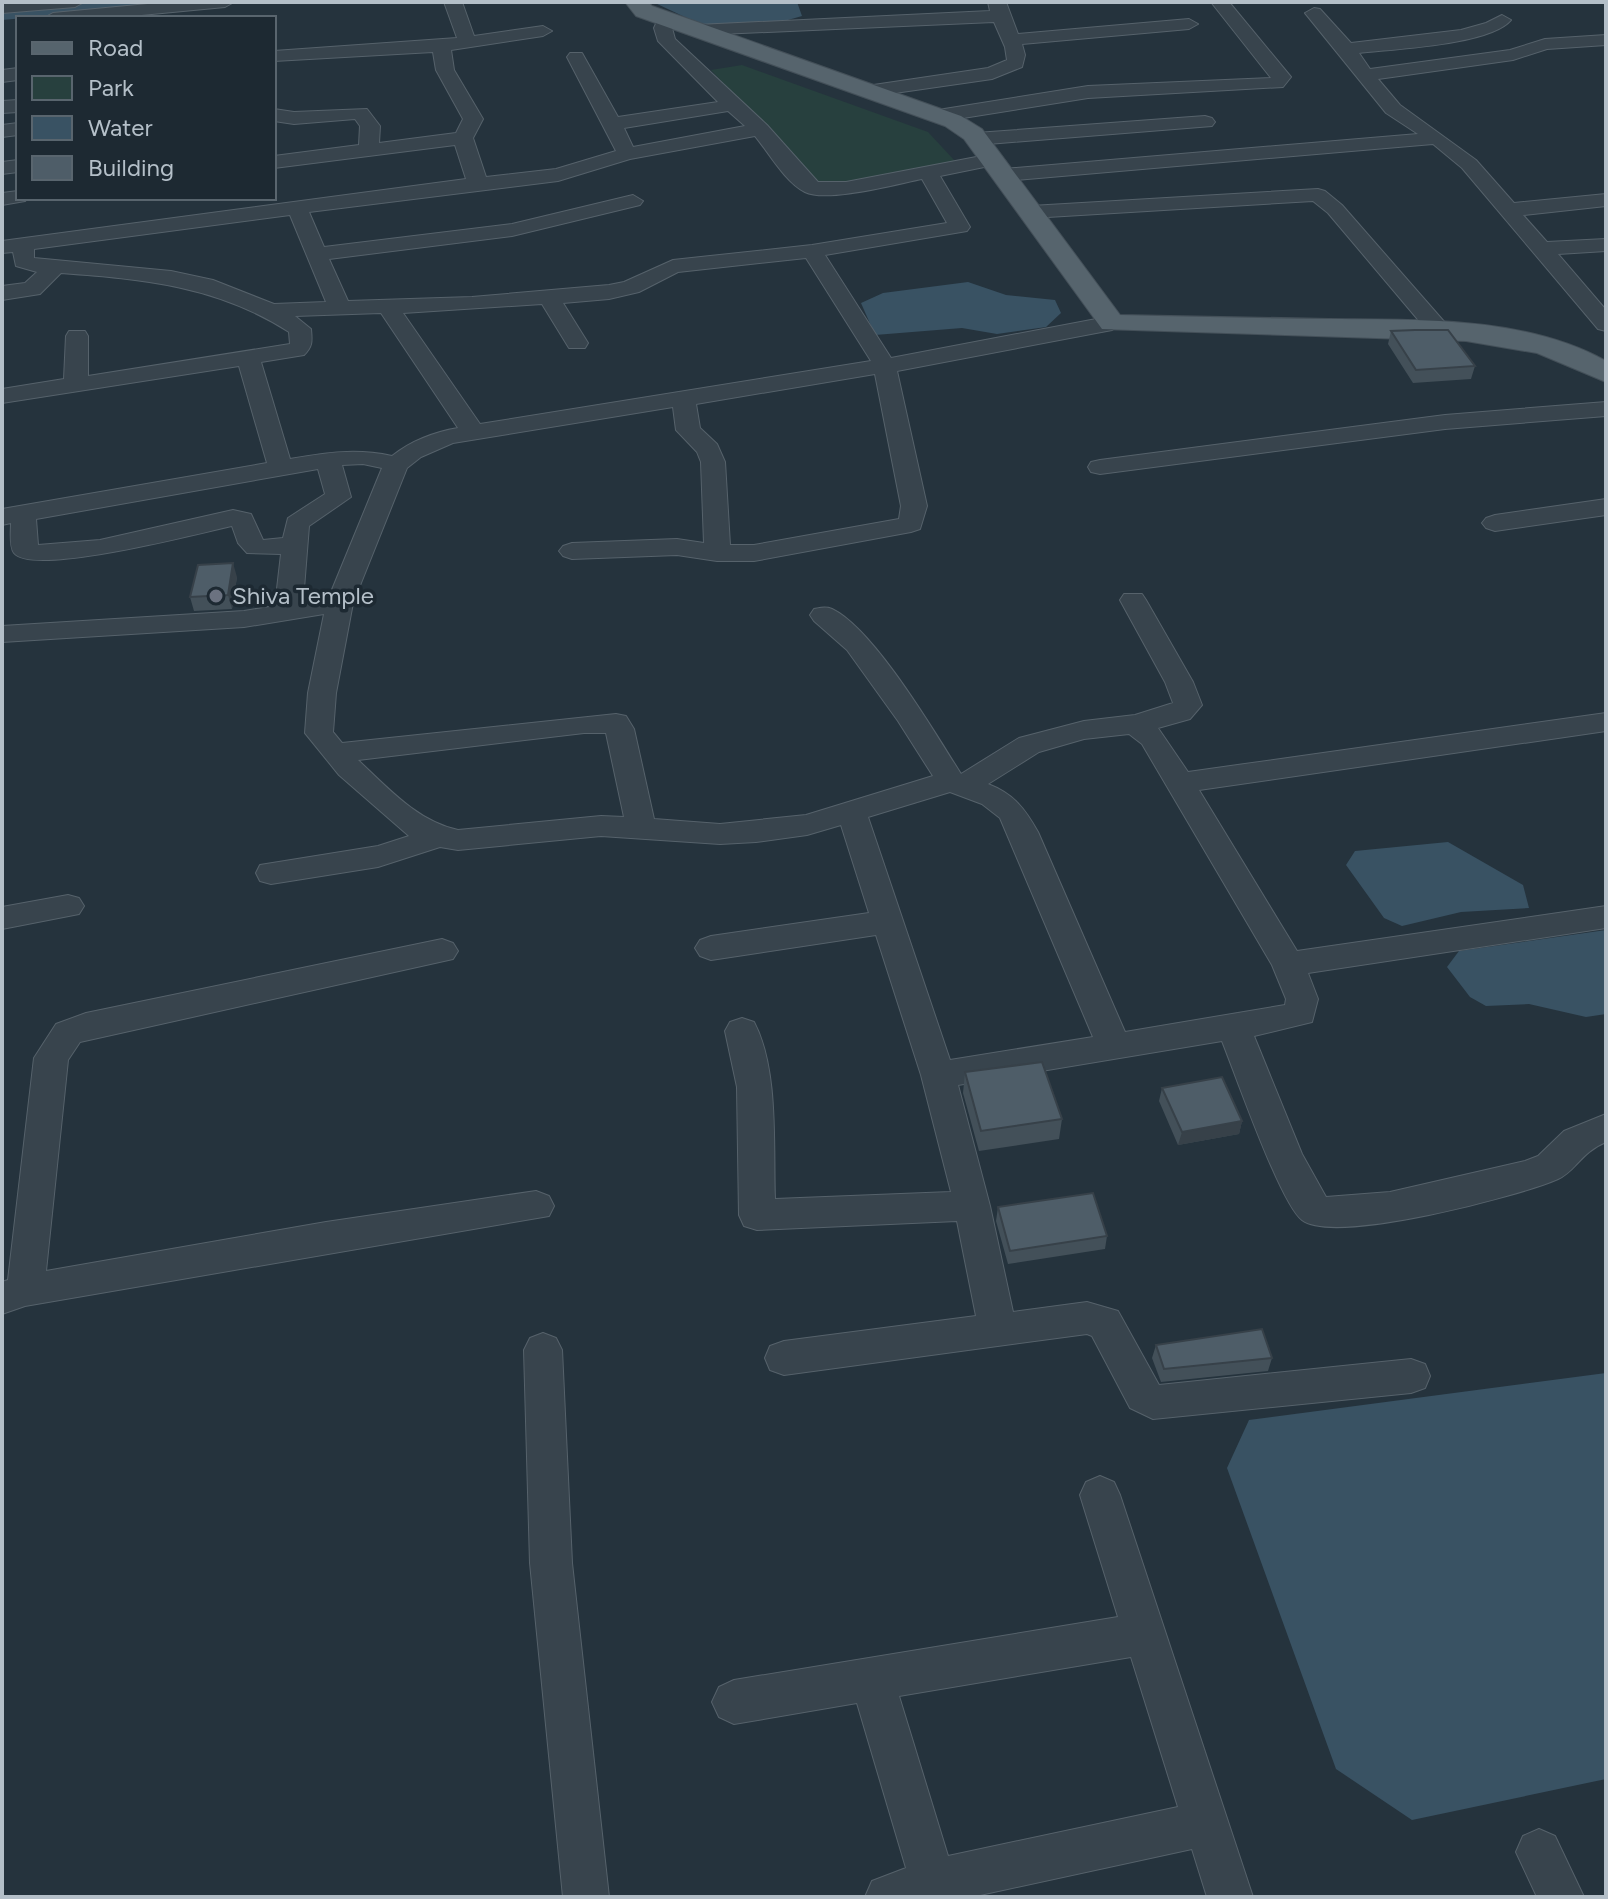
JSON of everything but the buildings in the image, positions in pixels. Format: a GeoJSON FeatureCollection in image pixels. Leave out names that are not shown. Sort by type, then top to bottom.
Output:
{"type":"FeatureCollection","features":[{"type":"Feature","properties":{"kind":"main road"},"geometry":{"type":"LineString","coordinates":[[636,2],[644,11],[953,121],[990,158],[1112,323],[1439,330],[1516,340],[1571,354],[1606,373]]}},
{"type":"Feature","properties":{"kind":"street"},"geometry":{"type":"LineString","coordinates":[[10,14],[75,2]]}},
{"type":"Feature","properties":{"kind":"street"},"geometry":{"type":"LineString","coordinates":[[91,16],[149,13],[225,2]]}},
{"type":"Feature","properties":{"kind":"street"},"geometry":{"type":"LineString","coordinates":[[453,2],[467,42]]}},
{"type":"Feature","properties":{"kind":"street"},"geometry":{"type":"LineString","coordinates":[[858,2],[868,24]]}},
{"type":"Feature","properties":{"kind":"street"},"geometry":{"type":"LineString","coordinates":[[938,116],[1088,92],[1261,85],[1281,79],[1220,2]]}},
{"type":"Feature","properties":{"kind":"street"},"geometry":{"type":"LineString","coordinates":[[697,30],[868,24],[999,9],[1017,56],[1016,63],[1007,69],[867,91]]}},
{"type":"Feature","properties":{"kind":"street"},"geometry":{"type":"LineString","coordinates":[[1314,13],[1399,114],[1437,138],[1469,164],[1606,324]]}},
{"type":"Feature","properties":{"kind":"street"},"geometry":{"type":"LineString","coordinates":[[666,19],[663,28],[667,41],[760,129],[803,181],[813,188],[846,188],[990,158],[1205,122]]}},
{"type":"Feature","properties":{"kind":"street"},"geometry":{"type":"LineString","coordinates":[[1348,51],[1479,31],[1502,20]]}},
{"type":"Feature","properties":{"kind":"street"},"geometry":{"type":"LineString","coordinates":[[1011,40],[1189,24]]}},
{"type":"Feature","properties":{"kind":"street"},"geometry":{"type":"LineString","coordinates":[[276,58],[441,46],[543,31]]}},
{"type":"Feature","properties":{"kind":"street"},"geometry":{"type":"LineString","coordinates":[[1364,75],[1513,55],[1545,44],[1606,40]]}},
{"type":"Feature","properties":{"kind":"street"},"geometry":{"type":"LineString","coordinates":[[441,46],[445,70],[473,119],[463,138],[478,184]]}},
{"type":"Feature","properties":{"kind":"street"},"geometry":{"type":"LineString","coordinates":[[576,57],[627,154]]}},
{"type":"Feature","properties":{"kind":"street"},"geometry":{"type":"LineString","coordinates":[[612,124],[732,105]]}},
{"type":"Feature","properties":{"kind":"street"},"geometry":{"type":"LineString","coordinates":[[276,115],[294,118],[360,113],[370,126],[369,150]]}},
{"type":"Feature","properties":{"kind":"street"},"geometry":{"type":"LineString","coordinates":[[12,246],[558,175],[627,154],[760,129]]}},
{"type":"Feature","properties":{"kind":"street"},"geometry":{"type":"LineString","coordinates":[[276,162],[463,138]]}},
{"type":"Feature","properties":{"kind":"street"},"geometry":{"type":"LineString","coordinates":[[990,158],[1437,138]]}},
{"type":"Feature","properties":{"kind":"street"},"geometry":{"type":"LineString","coordinates":[[275,310],[548,297],[631,287],[673,266],[812,251],[960,227],[960,222],[928,173]]}},
{"type":"Feature","properties":{"kind":"street"},"geometry":{"type":"LineString","coordinates":[[1031,212],[1318,195],[1335,209],[1439,330]]}},
{"type":"Feature","properties":{"kind":"street"},"geometry":{"type":"LineString","coordinates":[[186,200],[194,222]]}},
{"type":"Feature","properties":{"kind":"street"},"geometry":{"type":"LineString","coordinates":[[1509,210],[1606,200]]}},
{"type":"Feature","properties":{"kind":"street"},"geometry":{"type":"LineString","coordinates":[[316,254],[512,230],[633,201]]}},
{"type":"Feature","properties":{"kind":"street"},"geometry":{"type":"LineString","coordinates":[[297,208],[340,309]]}},
{"type":"Feature","properties":{"kind":"street"},"geometry":{"type":"LineString","coordinates":[[1543,249],[1606,245]]}},
{"type":"Feature","properties":{"kind":"street"},"geometry":{"type":"LineString","coordinates":[[2,396],[249,359],[296,350],[301,345],[300,329],[275,310],[238,293],[211,285],[24,261],[12,246]]}},
{"type":"Feature","properties":{"kind":"street"},"geometry":{"type":"LineString","coordinates":[[572,551],[677,547],[717,553],[795,547],[911,524],[914,506],[885,366],[812,251]]}},
{"type":"Feature","properties":{"kind":"street"},"geometry":{"type":"LineString","coordinates":[[2,293],[32,289],[55,267]]}},
{"type":"Feature","properties":{"kind":"street"},"geometry":{"type":"LineString","coordinates":[[548,297],[577,343]]}},
{"type":"Feature","properties":{"kind":"street"},"geometry":{"type":"LineString","coordinates":[[388,307],[473,432]]}},
{"type":"Feature","properties":{"kind":"street"},"geometry":{"type":"LineString","coordinates":[[1112,323],[885,366],[473,432],[429,444],[396,464],[340,603],[317,722],[319,733],[335,753],[416,827],[436,836],[458,840],[575,828],[720,834],[807,825],[958,784],[1029,745],[1084,730],[1135,724],[1180,713],[1188,705],[1183,689],[1133,600]]}},
{"type":"Feature","properties":{"kind":"street"},"geometry":{"type":"LineString","coordinates":[[76,384],[77,336]]}},
{"type":"Feature","properties":{"kind":"street"},"geometry":{"type":"LineString","coordinates":[[249,359],[280,466]]}},
{"type":"Feature","properties":{"kind":"street"},"geometry":{"type":"LineString","coordinates":[[684,398],[688,430],[708,449],[713,462],[717,553]]}},
{"type":"Feature","properties":{"kind":"street"},"geometry":{"type":"LineString","coordinates":[[1100,467],[1445,422],[1606,409]]}},
{"type":"Feature","properties":{"kind":"street"},"geometry":{"type":"LineString","coordinates":[[295,545],[256,548],[242,519],[233,518],[100,548],[31,553],[25,550],[13,516],[328,459],[363,457],[396,464]]}},
{"type":"Feature","properties":{"kind":"street"},"geometry":{"type":"LineString","coordinates":[[288,614],[297,523],[338,497],[328,459]]}},
{"type":"Feature","properties":{"kind":"street"},"geometry":{"type":"LineString","coordinates":[[1495,523],[1606,507]]}},
{"type":"Feature","properties":{"kind":"street"},"geometry":{"type":"LineString","coordinates":[[2,634],[194,623],[288,614],[340,603]]}},
{"type":"Feature","properties":{"kind":"street"},"geometry":{"type":"LineString","coordinates":[[823,615],[857,644],[958,784],[992,797],[1011,811],[1023,832],[1114,1046]]}},
{"type":"Feature","properties":{"kind":"street"},"geometry":{"type":"LineString","coordinates":[[1180,783],[1606,722]]}},
{"type":"Feature","properties":{"kind":"street"},"geometry":{"type":"LineString","coordinates":[[335,753],[584,724],[616,723],[641,829]]}},
{"type":"Feature","properties":{"kind":"street"},"geometry":{"type":"LineString","coordinates":[[938,1075],[1300,1013],[1302,999],[1288,964],[1153,738],[1135,724]]}},
{"type":"Feature","properties":{"kind":"street"},"geometry":{"type":"LineString","coordinates":[[852,812],[938,1075],[972,1206],[998,1330]]}},
{"type":"Feature","properties":{"kind":"street"},"geometry":{"type":"LineString","coordinates":[[271,873],[393,852],[422,844],[436,836]]}},
{"type":"Feature","properties":{"kind":"street"},"geometry":{"type":"LineString","coordinates":[[2,918],[68,906]]}},
{"type":"Feature","properties":{"kind":"street"},"geometry":{"type":"LineString","coordinates":[[1288,964],[1606,917]]}},
{"type":"Feature","properties":{"kind":"street"},"geometry":{"type":"LineString","coordinates":[[711,948],[888,922]]}},
{"type":"Feature","properties":{"kind":"street"},"geometry":{"type":"LineString","coordinates":[[442,951],[192,1006],[110,1020],[68,1033],[51,1058],[14,1294],[338,1235],[536,1206]]}},
{"type":"Feature","properties":{"kind":"street"},"geometry":{"type":"LineString","coordinates":[[1233,1026],[1299,1186],[1316,1211],[1329,1215],[1395,1206],[1520,1177],[1549,1167],[1571,1143],[1606,1128]]}},
{"type":"Feature","properties":{"kind":"street"},"geometry":{"type":"LineString","coordinates":[[742,1031],[754,1087],[757,1215],[972,1206]]}},
{"type":"Feature","properties":{"kind":"street"},"geometry":{"type":"LineString","coordinates":[[784,1358],[1087,1318],[1105,1323],[1118,1343],[1138,1390],[1149,1400],[1168,1402],[1411,1376]]}},
{"type":"Feature","properties":{"kind":"street"},"geometry":{"type":"LineString","coordinates":[[543,1350],[551,1563],[586,1897]]}},
{"type":"Feature","properties":{"kind":"street"},"geometry":{"type":"LineString","coordinates":[[1100,1495],[1230,1897]]}},
{"type":"Feature","properties":{"kind":"street"},"geometry":{"type":"LineString","coordinates":[[734,1702],[1143,1634]]}},
{"type":"Feature","properties":{"kind":"street"},"geometry":{"type":"LineString","coordinates":[[872,1680],[936,1890]]}},
{"type":"Feature","properties":{"kind":"street"},"geometry":{"type":"LineString","coordinates":[[888,1897],[936,1890],[1204,1824]]}},
{"type":"Feature","properties":{"kind":"street"},"geometry":{"type":"LineString","coordinates":[[1539,1852],[1561,1897]]}},
{"type":"Feature","properties":{"kind":"green space"},"geometry":{"type":"Polygon","coordinates":[[[742,65],[928,132],[955,161],[851,182],[817,183],[711,70],[742,65]]]}},
{"type":"Feature","properties":{"kind":"water"},"geometry":{"type":"Polygon","coordinates":[[[653,2],[797,2],[802,16],[774,24],[706,27],[653,2]]]}},
{"type":"Feature","properties":{"kind":"water"},"geometry":{"type":"Polygon","coordinates":[[[968,282],[1006,295],[1055,300],[1061,313],[1046,327],[997,334],[962,328],[875,335],[861,303],[883,293],[968,282]]]}},
{"type":"Feature","properties":{"kind":"water"},"geometry":{"type":"Polygon","coordinates":[[[1448,842],[1523,885],[1529,908],[1461,912],[1402,926],[1384,918],[1346,865],[1355,851],[1448,842]]]}},
{"type":"Feature","properties":{"kind":"water"},"geometry":{"type":"Polygon","coordinates":[[[1606,930],[1606,1014],[1586,1017],[1529,1004],[1486,1006],[1470,997],[1447,967],[1459,951],[1606,930]]]}},
{"type":"Feature","properties":{"kind":"water"},"geometry":{"type":"Polygon","coordinates":[[[1606,1373],[1606,1779],[1412,1820],[1336,1769],[1227,1468],[1249,1420],[1606,1373]]]}},
{"type":"Feature","properties":{"kind":"waterway"},"geometry":{"type":"LineString","coordinates":[[2,15],[150,2]]}},
{"type":"Feature","properties":{"kind":"place","name":"Shiva Temple"},"geometry":{"type":"Point","coordinates":[216,596]}}]}
